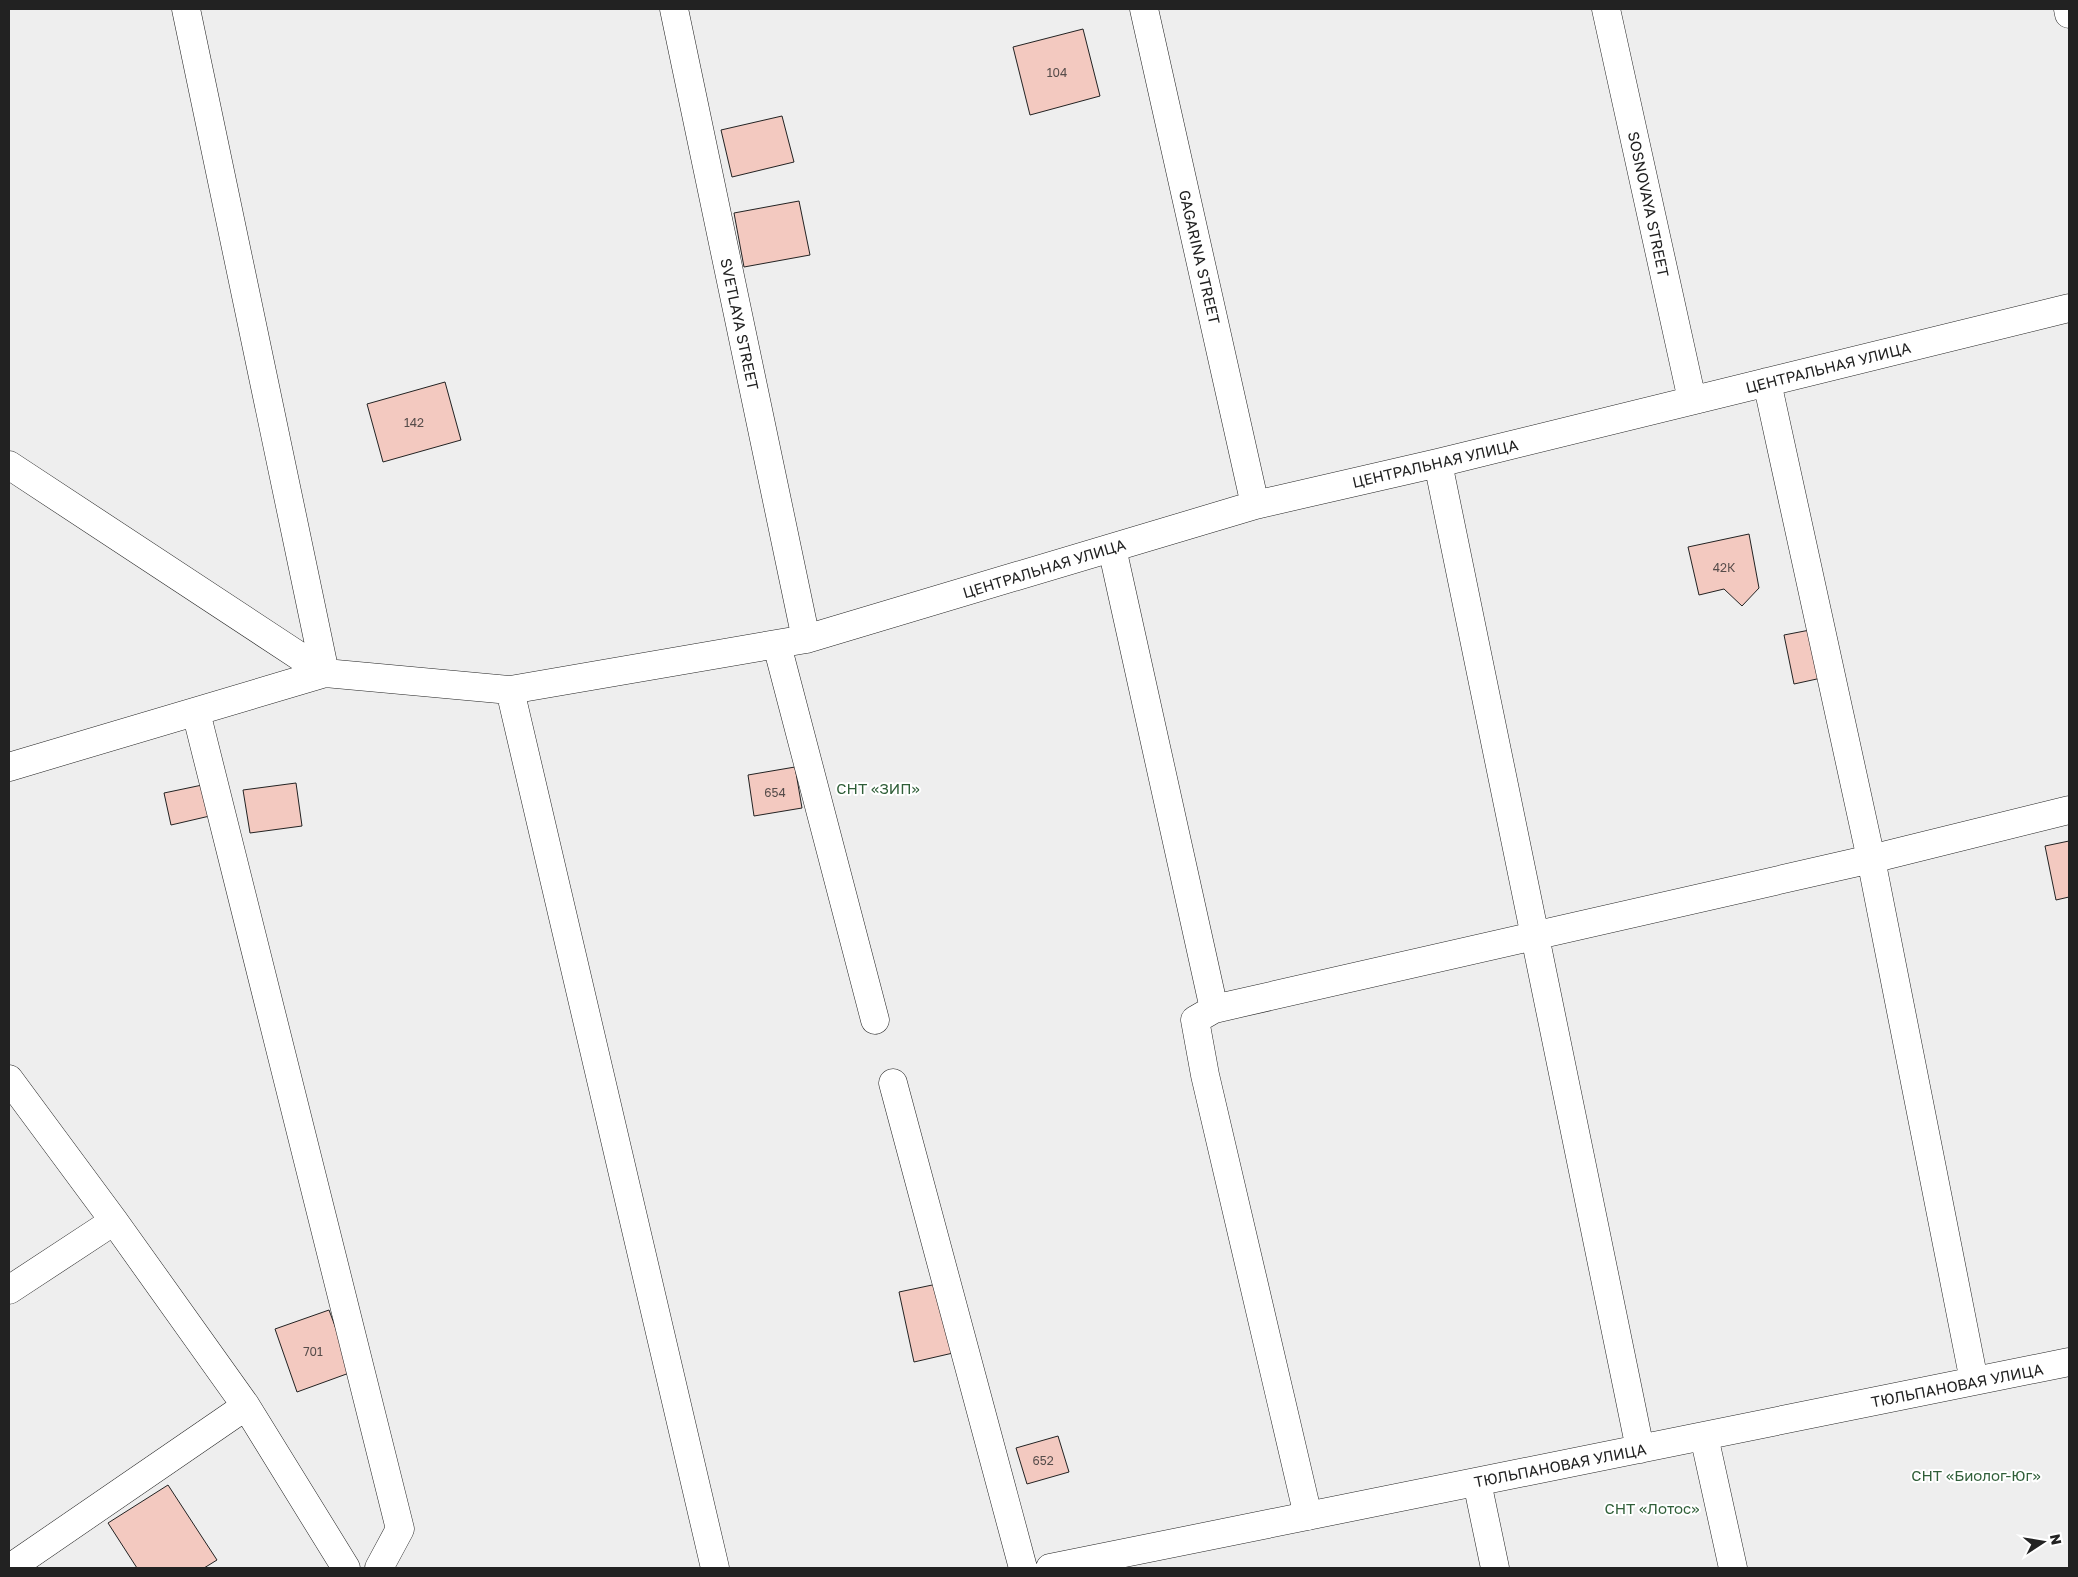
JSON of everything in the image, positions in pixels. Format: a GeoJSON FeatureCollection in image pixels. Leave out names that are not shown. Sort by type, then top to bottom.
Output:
{"type":"FeatureCollection","features":[{"type":"Feature","properties":{"kind":"street"},"geometry":{"type":"LineString","coordinates":[[186,9],[325,674]]}},
{"type":"Feature","properties":{"kind":"street","name":"SVETLAYA STREET"},"geometry":{"type":"LineString","coordinates":[[674,9],[806,639]]}},
{"type":"Feature","properties":{"kind":"street","name":"GAGARINA STREET"},"geometry":{"type":"LineString","coordinates":[[1144,9],[1255,505]]}},
{"type":"Feature","properties":{"kind":"street","name":"SOSNOVAYA STREET"},"geometry":{"type":"LineString","coordinates":[[1606,9],[1692,400]]}},
{"type":"Feature","properties":{"kind":"street"},"geometry":{"type":"LineString","coordinates":[[2068,9],[2069,14]]}},
{"type":"Feature","properties":{"kind":"street","name":"ЦЕНТРАЛЬНАЯ УЛИЦА"},"geometry":{"type":"LineString","coordinates":[[325,674],[510,690],[806,639],[1255,505],[1438,464],[2069,308]]}},
{"type":"Feature","properties":{"kind":"street"},"geometry":{"type":"LineString","coordinates":[[1767,382],[1871,859],[1974,1381]]}},
{"type":"Feature","properties":{"kind":"street"},"geometry":{"type":"LineString","coordinates":[[1438,464],[1640,1449]]}},
{"type":"Feature","properties":{"kind":"street"},"geometry":{"type":"LineString","coordinates":[[9,466],[325,674]]}},
{"type":"Feature","properties":{"kind":"street"},"geometry":{"type":"LineString","coordinates":[[1112,548],[1214,1009]]}},
{"type":"Feature","properties":{"kind":"street"},"geometry":{"type":"LineString","coordinates":[[777,644],[875,1020]]}},
{"type":"Feature","properties":{"kind":"street"},"geometry":{"type":"LineString","coordinates":[[9,768],[325,674]]}},
{"type":"Feature","properties":{"kind":"street"},"geometry":{"type":"LineString","coordinates":[[510,690],[715,1568]]}},
{"type":"Feature","properties":{"kind":"street"},"geometry":{"type":"LineString","coordinates":[[196,712],[400,1529],[379,1568]]}},
{"type":"Feature","properties":{"kind":"street"},"geometry":{"type":"LineString","coordinates":[[1308,1516],[1205,1075],[1194,1020],[1214,1009],[1871,859],[2069,810]]}},
{"type":"Feature","properties":{"kind":"street"},"geometry":{"type":"LineString","coordinates":[[9,1079],[114,1221],[246,1406],[346,1568]]}},
{"type":"Feature","properties":{"kind":"street"},"geometry":{"type":"LineString","coordinates":[[893,1083],[1023,1568]]}},
{"type":"Feature","properties":{"kind":"street"},"geometry":{"type":"LineString","coordinates":[[9,1290],[114,1221]]}},
{"type":"Feature","properties":{"kind":"street","name":"ТЮЛЬПАНОВАЯ УЛИЦА"},"geometry":{"type":"LineString","coordinates":[[1050,1568],[1086,1565],[1308,1516],[2069,1362]]}},
{"type":"Feature","properties":{"kind":"street"},"geometry":{"type":"LineString","coordinates":[[10,1568],[246,1406]]}},
{"type":"Feature","properties":{"kind":"street"},"geometry":{"type":"LineString","coordinates":[[1704,1436],[1733,1568]]}},
{"type":"Feature","properties":{"kind":"street"},"geometry":{"type":"LineString","coordinates":[[1477,1482],[1495,1568]]}},
{"type":"Feature","properties":{"kind":"green space","name":"СНТ «ЗИП»"},"geometry":{"type":"Polygon","coordinates":[[[9,9],[2069,9],[2069,1568],[9,1568],[9,9]]]}},
{"type":"Feature","properties":{"kind":"building"},"geometry":{"type":"Polygon","coordinates":[[[1083,29],[1100,96],[1030,115],[1013,47],[1083,29]]]}},
{"type":"Feature","properties":{"kind":"building"},"geometry":{"type":"Polygon","coordinates":[[[782,116],[794,162],[732,177],[721,130],[782,116]]]}},
{"type":"Feature","properties":{"kind":"building"},"geometry":{"type":"Polygon","coordinates":[[[799,201],[810,255],[744,267],[734,213],[799,201]]]}},
{"type":"Feature","properties":{"kind":"building"},"geometry":{"type":"Polygon","coordinates":[[[445,382],[461,440],[383,462],[367,404],[445,382]]]}},
{"type":"Feature","properties":{"kind":"building"},"geometry":{"type":"Polygon","coordinates":[[[1749,534],[1759,588],[1742,606],[1724,589],[1699,595],[1688,547],[1749,534]]]}},
{"type":"Feature","properties":{"kind":"building"},"geometry":{"type":"Polygon","coordinates":[[[1815,629],[1826,677],[1794,684],[1784,635],[1815,629]]]}},
{"type":"Feature","properties":{"kind":"building"},"geometry":{"type":"Polygon","coordinates":[[[795,767],[802,808],[754,816],[748,775],[795,767]]]}},
{"type":"Feature","properties":{"kind":"building"},"geometry":{"type":"Polygon","coordinates":[[[296,783],[302,826],[250,833],[243,790],[296,783]]]}},
{"type":"Feature","properties":{"kind":"building"},"geometry":{"type":"Polygon","coordinates":[[[207,784],[214,815],[171,825],[164,793],[207,784]]]}},
{"type":"Feature","properties":{"kind":"building"},"geometry":{"type":"Polygon","coordinates":[[[2069,841],[2069,897],[2056,900],[2045,846],[2069,841]]]}},
{"type":"Feature","properties":{"kind":"building"},"geometry":{"type":"Polygon","coordinates":[[[937,1284],[953,1353],[914,1362],[899,1292],[937,1284]]]}},
{"type":"Feature","properties":{"kind":"building"},"geometry":{"type":"Polygon","coordinates":[[[329,1310],[352,1372],[297,1392],[275,1329],[329,1310]]]}},
{"type":"Feature","properties":{"kind":"building"},"geometry":{"type":"Polygon","coordinates":[[[1058,1436],[1069,1472],[1027,1484],[1016,1448],[1058,1436]]]}},
{"type":"Feature","properties":{"kind":"building"},"geometry":{"type":"Polygon","coordinates":[[[168,1485],[217,1560],[204,1568],[137,1568],[108,1523],[168,1485]]]}},
{"type":"Feature","properties":{"kind":"park label","name":"СНТ «Биолог-Юг»"},"geometry":{"type":"Point","coordinates":[1976,1475]}},
{"type":"Feature","properties":{"kind":"park label","name":"СНТ «Лотос»"},"geometry":{"type":"Point","coordinates":[1652,1508]}}]}
